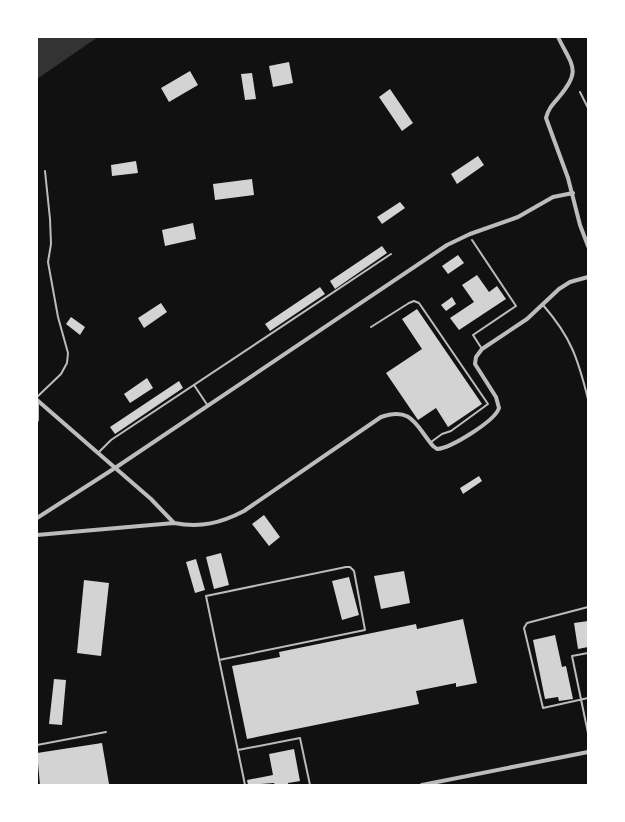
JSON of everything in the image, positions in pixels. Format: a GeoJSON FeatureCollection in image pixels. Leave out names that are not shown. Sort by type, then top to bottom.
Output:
{"type":"FeatureCollection","features":[{"type":"Feature","properties":{"kind":"street"},"geometry":{"type":"LineString","coordinates":[[558,37],[574,73],[572,79],[548,110],[546,118],[573,193],[580,225],[588,246]]}},
{"type":"Feature","properties":{"kind":"street"},"geometry":{"type":"LineString","coordinates":[[37,518],[115,468],[447,245],[470,234],[518,217],[553,196],[573,193]]}},
{"type":"Feature","properties":{"kind":"street"},"geometry":{"type":"LineString","coordinates":[[37,535],[174,523],[191,526],[209,525],[226,520],[244,511],[381,417],[389,414],[397,413],[410,417],[437,449],[450,446],[498,413],[499,403],[475,364],[476,357],[482,349],[527,319],[559,289],[570,282],[588,277]]}},
{"type":"Feature","properties":{"kind":"street"},"geometry":{"type":"LineString","coordinates":[[37,399],[151,499],[174,523]]}},
{"type":"Feature","properties":{"kind":"street"},"geometry":{"type":"LineString","coordinates":[[37,405],[37,420]]}},
{"type":"Feature","properties":{"kind":"street"},"geometry":{"type":"LineString","coordinates":[[422,785],[588,752]]}},
{"type":"Feature","properties":{"kind":"lane"},"geometry":{"type":"LineString","coordinates":[[580,92],[588,108]]}},
{"type":"Feature","properties":{"kind":"lane"},"geometry":{"type":"LineString","coordinates":[[37,399],[61,374],[67,364],[68,353],[58,317],[48,262],[51,244],[45,170]]}},
{"type":"Feature","properties":{"kind":"lane"},"geometry":{"type":"LineString","coordinates":[[472,240],[516,306],[473,336],[482,349]]}},
{"type":"Feature","properties":{"kind":"lane"},"geometry":{"type":"LineString","coordinates":[[98,453],[111,440],[391,254]]}},
{"type":"Feature","properties":{"kind":"lane"},"geometry":{"type":"LineString","coordinates":[[371,327],[409,303],[414,301],[419,302],[488,404],[451,431],[442,434],[430,442]]}},
{"type":"Feature","properties":{"kind":"lane"},"geometry":{"type":"LineString","coordinates":[[542,304],[566,335],[576,353],[588,400]]}},
{"type":"Feature","properties":{"kind":"lane"},"geometry":{"type":"LineString","coordinates":[[194,385],[208,406]]}},
{"type":"Feature","properties":{"kind":"lane"},"geometry":{"type":"LineString","coordinates":[[219,660],[365,630],[354,571],[350,567],[346,567],[206,596],[219,660],[238,750],[245,785]]}},
{"type":"Feature","properties":{"kind":"lane"},"geometry":{"type":"LineString","coordinates":[[588,607],[527,623],[524,628],[543,708],[588,698]]}},
{"type":"Feature","properties":{"kind":"lane"},"geometry":{"type":"LineString","coordinates":[[588,653],[572,656],[588,733]]}},
{"type":"Feature","properties":{"kind":"lane"},"geometry":{"type":"LineString","coordinates":[[37,745],[106,732]]}},
{"type":"Feature","properties":{"kind":"lane"},"geometry":{"type":"LineString","coordinates":[[238,750],[300,738],[310,785]]}},
{"type":"Feature","properties":{"kind":"shaded area"},"geometry":{"type":"Polygon","coordinates":[[[37,37],[98,37],[37,79],[37,37]]]}},
{"type":"Feature","properties":{"kind":"building"},"geometry":{"type":"Polygon","coordinates":[[[289,62],[293,83],[273,87],[269,66],[289,62]]]}},
{"type":"Feature","properties":{"kind":"building"},"geometry":{"type":"Polygon","coordinates":[[[190,71],[198,85],[169,102],[161,88],[190,71]]]}},
{"type":"Feature","properties":{"kind":"building"},"geometry":{"type":"Polygon","coordinates":[[[252,73],[256,99],[245,100],[241,74],[252,73]]]}},
{"type":"Feature","properties":{"kind":"building"},"geometry":{"type":"Polygon","coordinates":[[[390,89],[413,123],[402,131],[379,97],[390,89]]]}},
{"type":"Feature","properties":{"kind":"building"},"geometry":{"type":"Polygon","coordinates":[[[478,156],[484,165],[457,184],[451,174],[478,156]]]}},
{"type":"Feature","properties":{"kind":"building"},"geometry":{"type":"Polygon","coordinates":[[[136,161],[138,173],[112,176],[111,165],[136,161]]]}},
{"type":"Feature","properties":{"kind":"building"},"geometry":{"type":"Polygon","coordinates":[[[252,179],[254,195],[215,200],[213,184],[252,179]]]}},
{"type":"Feature","properties":{"kind":"building"},"geometry":{"type":"Polygon","coordinates":[[[400,202],[405,208],[382,224],[377,217],[400,202]]]}},
{"type":"Feature","properties":{"kind":"building"},"geometry":{"type":"Polygon","coordinates":[[[193,223],[196,239],[165,246],[162,230],[193,223]]]}},
{"type":"Feature","properties":{"kind":"building"},"geometry":{"type":"Polygon","coordinates":[[[382,246],[387,253],[335,289],[330,281],[382,246]]]}},
{"type":"Feature","properties":{"kind":"building"},"geometry":{"type":"Polygon","coordinates":[[[458,255],[464,263],[448,274],[442,266],[458,255]]]}},
{"type":"Feature","properties":{"kind":"building"},"geometry":{"type":"Polygon","coordinates":[[[477,275],[489,292],[497,286],[506,299],[459,330],[450,318],[474,302],[462,285],[477,275]]]}},
{"type":"Feature","properties":{"kind":"building"},"geometry":{"type":"Polygon","coordinates":[[[320,287],[325,294],[270,331],[265,324],[320,287]]]}},
{"type":"Feature","properties":{"kind":"building"},"geometry":{"type":"Polygon","coordinates":[[[452,297],[456,304],[446,311],[441,305],[452,297]]]}},
{"type":"Feature","properties":{"kind":"building"},"geometry":{"type":"Polygon","coordinates":[[[161,303],[167,312],[144,328],[138,318],[161,303]]]}},
{"type":"Feature","properties":{"kind":"building"},"geometry":{"type":"Polygon","coordinates":[[[417,309],[482,404],[448,427],[436,408],[418,420],[386,373],[422,349],[402,319],[417,309]]]}},
{"type":"Feature","properties":{"kind":"building"},"geometry":{"type":"Polygon","coordinates":[[[71,317],[85,327],[80,335],[66,324],[71,317]]]}},
{"type":"Feature","properties":{"kind":"building"},"geometry":{"type":"Polygon","coordinates":[[[147,378],[153,388],[130,403],[124,394],[147,378]]]}},
{"type":"Feature","properties":{"kind":"building"},"geometry":{"type":"Polygon","coordinates":[[[179,381],[183,388],[115,434],[110,427],[179,381]]]}},
{"type":"Feature","properties":{"kind":"building"},"geometry":{"type":"Polygon","coordinates":[[[479,476],[482,481],[463,494],[460,488],[479,476]]]}},
{"type":"Feature","properties":{"kind":"building"},"geometry":{"type":"Polygon","coordinates":[[[264,515],[280,537],[269,546],[252,524],[264,515]]]}},
{"type":"Feature","properties":{"kind":"building"},"geometry":{"type":"Polygon","coordinates":[[[221,553],[229,585],[214,589],[206,557],[221,553]]]}},
{"type":"Feature","properties":{"kind":"building"},"geometry":{"type":"Polygon","coordinates":[[[196,559],[205,590],[195,593],[186,562],[196,559]]]}},
{"type":"Feature","properties":{"kind":"building"},"geometry":{"type":"Polygon","coordinates":[[[404,571],[410,603],[381,609],[374,576],[404,571]]]}},
{"type":"Feature","properties":{"kind":"building"},"geometry":{"type":"Polygon","coordinates":[[[349,577],[359,615],[342,620],[332,581],[349,577]]]}},
{"type":"Feature","properties":{"kind":"building"},"geometry":{"type":"Polygon","coordinates":[[[84,580],[109,583],[101,656],[77,653],[84,580]]]}},
{"type":"Feature","properties":{"kind":"building"},"geometry":{"type":"Polygon","coordinates":[[[463,619],[477,683],[456,687],[456,683],[416,691],[419,704],[247,739],[232,666],[280,657],[279,652],[416,624],[417,629],[463,619]]]}},
{"type":"Feature","properties":{"kind":"building"},"geometry":{"type":"Polygon","coordinates":[[[588,621],[588,647],[578,649],[574,623],[588,621]]]}},
{"type":"Feature","properties":{"kind":"building"},"geometry":{"type":"Polygon","coordinates":[[[555,635],[562,667],[566,666],[573,699],[559,701],[558,697],[545,699],[533,640],[555,635]]]}},
{"type":"Feature","properties":{"kind":"building"},"geometry":{"type":"Polygon","coordinates":[[[54,679],[66,680],[62,725],[49,724],[54,679]]]}},
{"type":"Feature","properties":{"kind":"building"},"geometry":{"type":"Polygon","coordinates":[[[102,743],[109,784],[40,785],[37,753],[102,743]]]}},
{"type":"Feature","properties":{"kind":"building"},"geometry":{"type":"Polygon","coordinates":[[[294,749],[300,781],[288,783],[288,785],[275,785],[274,783],[248,785],[247,780],[273,775],[269,754],[294,749]]]}}]}
